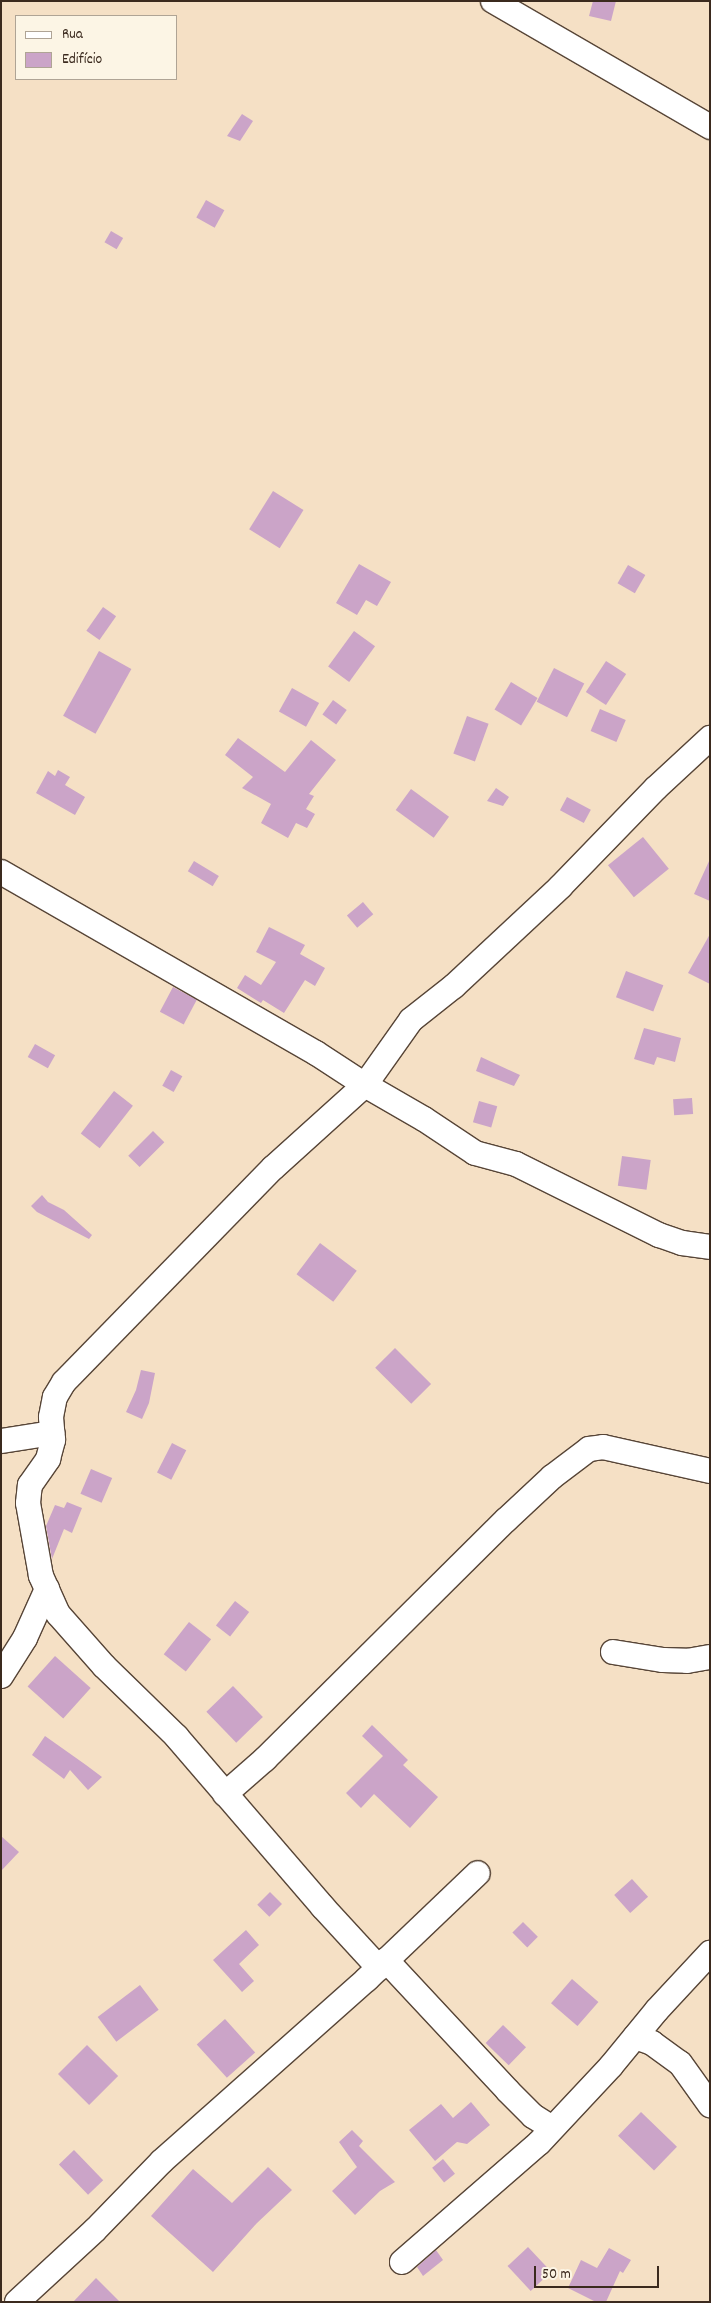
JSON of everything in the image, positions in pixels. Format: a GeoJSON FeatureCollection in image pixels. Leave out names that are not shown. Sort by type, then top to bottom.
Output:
{"type":"FeatureCollection","features":[{"type":"Feature","properties":{"kind":"street"},"geometry":{"type":"LineString","coordinates":[[493,1],[710,127]]}},
{"type":"Feature","properties":{"kind":"street"},"geometry":{"type":"LineString","coordinates":[[552,2128],[533,2116],[323,1907],[176,1737],[104,1666],[58,1614],[41,1576],[28,1503],[30,1485],[48,1459],[52,1433],[51,1417],[55,1397],[64,1382],[273,1168],[365,1085],[411,1020],[454,986],[532,913],[656,788],[710,738]]}},
{"type":"Feature","properties":{"kind":"street"},"geometry":{"type":"LineString","coordinates":[[1,872],[316,1053],[365,1085],[424,1119],[475,1153],[516,1164],[666,1238],[682,1244],[710,1247]]}},
{"type":"Feature","properties":{"kind":"street"},"geometry":{"type":"LineString","coordinates":[[1,1441],[52,1433]]}},
{"type":"Feature","properties":{"kind":"street"},"geometry":{"type":"LineString","coordinates":[[225,1794],[265,1759],[420,1603],[525,1502],[552,1477],[589,1449],[602,1447],[710,1471]]}},
{"type":"Feature","properties":{"kind":"street"},"geometry":{"type":"LineString","coordinates":[[1,1676],[25,1638],[47,1589]]}},
{"type":"Feature","properties":{"kind":"street"},"geometry":{"type":"LineString","coordinates":[[613,1652],[662,1660],[687,1661],[710,1657]]}},
{"type":"Feature","properties":{"kind":"street"},"geometry":{"type":"LineString","coordinates":[[17,2302],[95,2230],[162,2161],[382,1964],[478,1873]]}},
{"type":"Feature","properties":{"kind":"street"},"geometry":{"type":"LineString","coordinates":[[402,2262],[513,2166],[552,2128],[635,2037],[656,2010],[710,1953]]}},
{"type":"Feature","properties":{"kind":"street"},"geometry":{"type":"LineString","coordinates":[[635,2037],[652,2043],[680,2063],[710,2105]]}},
{"type":"Feature","properties":{"kind":"building"},"geometry":{"type":"Polygon","coordinates":[[[593,1],[616,1],[611,21],[589,16],[593,1]]]}},
{"type":"Feature","properties":{"kind":"building"},"geometry":{"type":"Polygon","coordinates":[[[242,114],[253,121],[240,141],[227,136],[242,114]]]}},
{"type":"Feature","properties":{"kind":"building"},"geometry":{"type":"Polygon","coordinates":[[[206,200],[224,210],[215,228],[196,217],[206,200]]]}},
{"type":"Feature","properties":{"kind":"building"},"geometry":{"type":"Polygon","coordinates":[[[111,231],[123,238],[117,249],[105,242],[111,231]]]}},
{"type":"Feature","properties":{"kind":"building"},"geometry":{"type":"Polygon","coordinates":[[[273,491],[304,510],[280,548],[249,529],[273,491]]]}},
{"type":"Feature","properties":{"kind":"building"},"geometry":{"type":"Polygon","coordinates":[[[359,564],[391,582],[377,606],[366,600],[357,615],[336,603],[359,564]]]}},
{"type":"Feature","properties":{"kind":"building"},"geometry":{"type":"Polygon","coordinates":[[[628,565],[645,575],[635,593],[618,583],[628,565]]]}},
{"type":"Feature","properties":{"kind":"building"},"geometry":{"type":"Polygon","coordinates":[[[103,607],[116,616],[99,640],[86,631],[103,607]]]}},
{"type":"Feature","properties":{"kind":"building"},"geometry":{"type":"Polygon","coordinates":[[[354,631],[375,646],[349,682],[328,667],[354,631]]]}},
{"type":"Feature","properties":{"kind":"building"},"geometry":{"type":"Polygon","coordinates":[[[99,651],[131,669],[95,734],[63,716],[99,651]]]}},
{"type":"Feature","properties":{"kind":"building"},"geometry":{"type":"Polygon","coordinates":[[[606,661],[626,674],[606,705],[586,692],[606,661]]]}},
{"type":"Feature","properties":{"kind":"building"},"geometry":{"type":"Polygon","coordinates":[[[554,668],[584,683],[567,717],[537,702],[554,668]]]}},
{"type":"Feature","properties":{"kind":"building"},"geometry":{"type":"Polygon","coordinates":[[[511,682],[538,698],[521,725],[495,709],[511,682]]]}},
{"type":"Feature","properties":{"kind":"building"},"geometry":{"type":"Polygon","coordinates":[[[292,688],[319,703],[306,727],[279,712],[292,688]]]}},
{"type":"Feature","properties":{"kind":"building"},"geometry":{"type":"Polygon","coordinates":[[[333,700],[347,710],[336,725],[322,715],[333,700]]]}},
{"type":"Feature","properties":{"kind":"building"},"geometry":{"type":"Polygon","coordinates":[[[600,709],[626,720],[616,742],[591,731],[600,709]]]}},
{"type":"Feature","properties":{"kind":"building"},"geometry":{"type":"Polygon","coordinates":[[[467,716],[489,724],[475,761],[453,754],[467,716]]]}},
{"type":"Feature","properties":{"kind":"building"},"geometry":{"type":"Polygon","coordinates":[[[238,738],[285,772],[311,740],[336,760],[309,794],[314,796],[306,809],[315,814],[307,828],[296,823],[288,838],[261,823],[271,804],[242,788],[253,777],[225,755],[238,738]]]}},
{"type":"Feature","properties":{"kind":"building"},"geometry":{"type":"Polygon","coordinates":[[[58,770],[70,777],[65,785],[85,797],[75,815],[36,793],[48,771],[55,776],[58,770]]]}},
{"type":"Feature","properties":{"kind":"building"},"geometry":{"type":"Polygon","coordinates":[[[496,788],[509,797],[503,806],[487,801],[496,788]]]}},
{"type":"Feature","properties":{"kind":"building"},"geometry":{"type":"Polygon","coordinates":[[[411,789],[449,817],[434,838],[396,810],[411,789]]]}},
{"type":"Feature","properties":{"kind":"building"},"geometry":{"type":"Polygon","coordinates":[[[567,797],[591,810],[584,823],[560,810],[567,797]]]}},
{"type":"Feature","properties":{"kind":"building"},"geometry":{"type":"Polygon","coordinates":[[[643,837],[669,869],[634,897],[608,865],[643,837]]]}},
{"type":"Feature","properties":{"kind":"building"},"geometry":{"type":"Polygon","coordinates":[[[710,859],[710,901],[694,894],[710,859]]]}},
{"type":"Feature","properties":{"kind":"building"},"geometry":{"type":"Polygon","coordinates":[[[194,861],[219,876],[213,886],[188,871],[194,861]]]}},
{"type":"Feature","properties":{"kind":"building"},"geometry":{"type":"Polygon","coordinates":[[[363,902],[373,914],[357,928],[347,915],[363,902]]]}},
{"type":"Feature","properties":{"kind":"building"},"geometry":{"type":"Polygon","coordinates":[[[269,927],[305,945],[300,954],[325,968],[315,986],[305,980],[284,1013],[263,1000],[261,1003],[237,988],[245,975],[261,985],[276,962],[256,952],[269,927]]]}},
{"type":"Feature","properties":{"kind":"building"},"geometry":{"type":"Polygon","coordinates":[[[710,934],[710,984],[688,973],[710,934]]]}},
{"type":"Feature","properties":{"kind":"building"},"geometry":{"type":"Polygon","coordinates":[[[626,971],[663,985],[653,1011],[616,997],[626,971]]]}},
{"type":"Feature","properties":{"kind":"building"},"geometry":{"type":"Polygon","coordinates":[[[173,987],[197,1000],[184,1024],[160,1012],[173,987]]]}},
{"type":"Feature","properties":{"kind":"building"},"geometry":{"type":"Polygon","coordinates":[[[644,1028],[681,1038],[675,1062],[657,1057],[654,1065],[634,1059],[644,1028]]]}},
{"type":"Feature","properties":{"kind":"building"},"geometry":{"type":"Polygon","coordinates":[[[35,1044],[55,1055],[48,1068],[28,1057],[35,1044]]]}},
{"type":"Feature","properties":{"kind":"building"},"geometry":{"type":"Polygon","coordinates":[[[481,1057],[520,1075],[514,1086],[476,1071],[481,1057]]]}},
{"type":"Feature","properties":{"kind":"building"},"geometry":{"type":"Polygon","coordinates":[[[171,1070],[182,1076],[174,1092],[162,1086],[171,1070]]]}},
{"type":"Feature","properties":{"kind":"building"},"geometry":{"type":"Polygon","coordinates":[[[114,1091],[133,1106],[100,1148],[81,1134],[114,1091]]]}},
{"type":"Feature","properties":{"kind":"building"},"geometry":{"type":"Polygon","coordinates":[[[692,1098],[693,1114],[674,1115],[673,1099],[692,1098]]]}},
{"type":"Feature","properties":{"kind":"building"},"geometry":{"type":"Polygon","coordinates":[[[479,1101],[497,1106],[491,1127],[473,1122],[479,1101]]]}},
{"type":"Feature","properties":{"kind":"building"},"geometry":{"type":"Polygon","coordinates":[[[153,1131],[164,1142],[140,1167],[128,1156],[153,1131]]]}},
{"type":"Feature","properties":{"kind":"building"},"geometry":{"type":"Polygon","coordinates":[[[622,1156],[651,1160],[647,1190],[618,1186],[622,1156]]]}},
{"type":"Feature","properties":{"kind":"building"},"geometry":{"type":"Polygon","coordinates":[[[42,1195],[48,1202],[64,1210],[92,1235],[89,1239],[37,1212],[31,1206],[42,1195]]]}},
{"type":"Feature","properties":{"kind":"building"},"geometry":{"type":"Polygon","coordinates":[[[320,1243],[357,1271],[333,1302],[297,1274],[320,1243]]]}},
{"type":"Feature","properties":{"kind":"building"},"geometry":{"type":"Polygon","coordinates":[[[395,1348],[431,1384],[411,1404],[375,1368],[395,1348]]]}},
{"type":"Feature","properties":{"kind":"building"},"geometry":{"type":"Polygon","coordinates":[[[141,1370],[155,1373],[149,1403],[142,1419],[126,1412],[136,1390],[141,1370]]]}},
{"type":"Feature","properties":{"kind":"building"},"geometry":{"type":"Polygon","coordinates":[[[172,1443],[186,1450],[171,1480],[157,1472],[172,1443]]]}},
{"type":"Feature","properties":{"kind":"building"},"geometry":{"type":"Polygon","coordinates":[[[91,1469],[112,1478],[102,1503],[80,1494],[91,1469]]]}},
{"type":"Feature","properties":{"kind":"building"},"geometry":{"type":"Polygon","coordinates":[[[67,1502],[82,1508],[72,1533],[64,1529],[52,1559],[46,1526],[55,1505],[64,1508],[67,1502]]]}},
{"type":"Feature","properties":{"kind":"building"},"geometry":{"type":"Polygon","coordinates":[[[235,1601],[249,1612],[230,1637],[216,1625],[235,1601]]]}},
{"type":"Feature","properties":{"kind":"building"},"geometry":{"type":"Polygon","coordinates":[[[189,1622],[211,1639],[186,1672],[164,1654],[189,1622]]]}},
{"type":"Feature","properties":{"kind":"building"},"geometry":{"type":"Polygon","coordinates":[[[55,1656],[91,1688],[63,1719],[28,1686],[55,1656]]]}},
{"type":"Feature","properties":{"kind":"building"},"geometry":{"type":"Polygon","coordinates":[[[233,1686],[263,1717],[236,1743],[206,1712],[233,1686]]]}},
{"type":"Feature","properties":{"kind":"building"},"geometry":{"type":"Polygon","coordinates":[[[372,1725],[408,1760],[403,1765],[438,1797],[410,1828],[374,1794],[361,1808],[346,1793],[383,1756],[362,1736],[372,1725]]]}},
{"type":"Feature","properties":{"kind":"building"},"geometry":{"type":"Polygon","coordinates":[[[45,1736],[102,1777],[88,1790],[70,1770],[64,1779],[32,1755],[45,1736]]]}},
{"type":"Feature","properties":{"kind":"building"},"geometry":{"type":"Polygon","coordinates":[[[1,1836],[19,1852],[1,1871],[1,1836]]]}},
{"type":"Feature","properties":{"kind":"building"},"geometry":{"type":"Polygon","coordinates":[[[632,1879],[648,1897],[630,1913],[614,1895],[632,1879]]]}},
{"type":"Feature","properties":{"kind":"building"},"geometry":{"type":"Polygon","coordinates":[[[270,1892],[282,1904],[269,1917],[257,1905],[270,1892]]]}},
{"type":"Feature","properties":{"kind":"building"},"geometry":{"type":"Polygon","coordinates":[[[523,1922],[538,1937],[527,1947],[512,1933],[523,1922]]]}},
{"type":"Feature","properties":{"kind":"building"},"geometry":{"type":"Polygon","coordinates":[[[246,1930],[259,1945],[239,1964],[254,1981],[242,1992],[213,1960],[246,1930]]]}},
{"type":"Feature","properties":{"kind":"building"},"geometry":{"type":"Polygon","coordinates":[[[572,1979],[598,2002],[577,2026],[551,2003],[572,1979]]]}},
{"type":"Feature","properties":{"kind":"building"},"geometry":{"type":"Polygon","coordinates":[[[140,1985],[159,2010],[116,2042],[98,2017],[140,1985]]]}},
{"type":"Feature","properties":{"kind":"building"},"geometry":{"type":"Polygon","coordinates":[[[225,2019],[255,2052],[227,2078],[197,2044],[225,2019]]]}},
{"type":"Feature","properties":{"kind":"building"},"geometry":{"type":"Polygon","coordinates":[[[503,2025],[526,2047],[509,2065],[486,2043],[503,2025]]]}},
{"type":"Feature","properties":{"kind":"building"},"geometry":{"type":"Polygon","coordinates":[[[87,2045],[118,2076],[89,2105],[58,2074],[87,2045]]]}},
{"type":"Feature","properties":{"kind":"building"},"geometry":{"type":"Polygon","coordinates":[[[471,2102],[490,2125],[467,2144],[457,2142],[435,2161],[409,2130],[441,2104],[453,2118],[471,2102]]]}},
{"type":"Feature","properties":{"kind":"building"},"geometry":{"type":"Polygon","coordinates":[[[641,2112],[677,2147],[654,2170],[618,2136],[641,2112]]]}},
{"type":"Feature","properties":{"kind":"building"},"geometry":{"type":"Polygon","coordinates":[[[352,2130],[363,2141],[359,2146],[395,2182],[380,2191],[355,2215],[332,2191],[357,2167],[339,2142],[352,2130]]]}},
{"type":"Feature","properties":{"kind":"building"},"geometry":{"type":"Polygon","coordinates":[[[74,2150],[103,2180],[88,2195],[59,2165],[74,2150]]]}},
{"type":"Feature","properties":{"kind":"building"},"geometry":{"type":"Polygon","coordinates":[[[443,2159],[455,2174],[444,2183],[432,2168],[443,2159]]]}},
{"type":"Feature","properties":{"kind":"building"},"geometry":{"type":"Polygon","coordinates":[[[268,2167],[292,2190],[257,2223],[213,2272],[151,2216],[193,2169],[232,2203],[268,2167]]]}},
{"type":"Feature","properties":{"kind":"building"},"geometry":{"type":"Polygon","coordinates":[[[528,2247],[551,2272],[531,2291],[508,2266],[528,2247]]]}},
{"type":"Feature","properties":{"kind":"building"},"geometry":{"type":"Polygon","coordinates":[[[609,2248],[631,2260],[623,2273],[620,2271],[606,2302],[596,2302],[568,2288],[581,2260],[597,2268],[609,2248]]]}},
{"type":"Feature","properties":{"kind":"building"},"geometry":{"type":"Polygon","coordinates":[[[436,2250],[443,2260],[423,2276],[417,2267],[436,2250]]]}},
{"type":"Feature","properties":{"kind":"building"},"geometry":{"type":"Polygon","coordinates":[[[96,2278],[120,2302],[73,2302],[96,2278]]]}}]}
